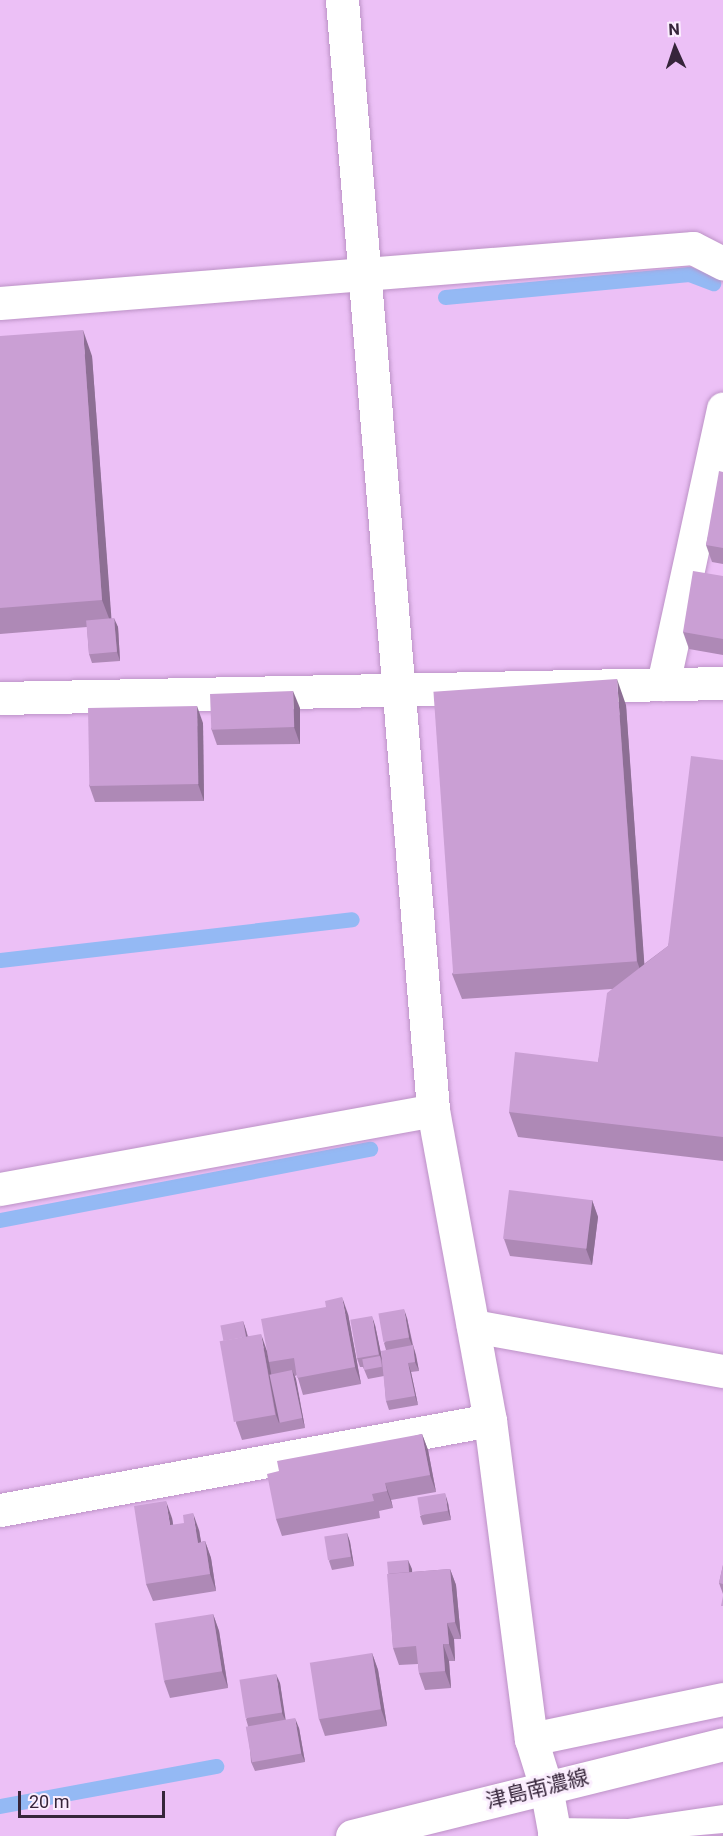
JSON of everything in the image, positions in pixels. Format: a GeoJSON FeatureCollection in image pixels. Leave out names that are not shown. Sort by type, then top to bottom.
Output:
{"type":"FeatureCollection","features":[{"type":"Feature","properties":{"kind":"street"},"geometry":{"type":"LineString","coordinates":[[342,0],[433,1110],[490,1420],[531,1739],[546,1787],[555,1835],[628,1835],[723,1821]]}},
{"type":"Feature","properties":{"kind":"street"},"geometry":{"type":"LineString","coordinates":[[0,303],[693,248],[723,263]]}},
{"type":"Feature","properties":{"kind":"street"},"geometry":{"type":"LineString","coordinates":[[663,684],[723,408]]}},
{"type":"Feature","properties":{"kind":"street"},"geometry":{"type":"LineString","coordinates":[[0,698],[723,683]]}},
{"type":"Feature","properties":{"kind":"street"},"geometry":{"type":"LineString","coordinates":[[0,1189],[433,1110]]}},
{"type":"Feature","properties":{"kind":"street"},"geometry":{"type":"LineString","coordinates":[[473,1326],[723,1371]]}},
{"type":"Feature","properties":{"kind":"street"},"geometry":{"type":"LineString","coordinates":[[0,1510],[490,1420]]}},
{"type":"Feature","properties":{"kind":"street"},"geometry":{"type":"LineString","coordinates":[[531,1739],[723,1699]]}},
{"type":"Feature","properties":{"kind":"street","name":"津島南濃線"},"geometry":{"type":"LineString","coordinates":[[352,1836],[723,1743]]}},
{"type":"Feature","properties":{"kind":"building"},"geometry":{"type":"Polygon","coordinates":[[[83,330],[102,600],[0,608],[0,336],[83,330]]]}},
{"type":"Feature","properties":{"kind":"building"},"geometry":{"type":"Polygon","coordinates":[[[719,471],[723,472],[723,548],[706,545],[719,471]]]}},
{"type":"Feature","properties":{"kind":"building"},"geometry":{"type":"Polygon","coordinates":[[[693,571],[723,576],[723,639],[683,632],[693,571]]]}},
{"type":"Feature","properties":{"kind":"building"},"geometry":{"type":"Polygon","coordinates":[[[114,618],[117,652],[89,654],[86,620],[114,618]]]}},
{"type":"Feature","properties":{"kind":"building"},"geometry":{"type":"Polygon","coordinates":[[[617,679],[637,961],[453,974],[433,692],[617,679]]]}},
{"type":"Feature","properties":{"kind":"building"},"geometry":{"type":"Polygon","coordinates":[[[293,691],[294,727],[211,730],[210,694],[293,691]]]}},
{"type":"Feature","properties":{"kind":"building"},"geometry":{"type":"Polygon","coordinates":[[[197,706],[198,784],[89,786],[88,708],[197,706]]]}},
{"type":"Feature","properties":{"kind":"building"},"geometry":{"type":"Polygon","coordinates":[[[691,756],[723,760],[723,1137],[509,1112],[515,1052],[598,1062],[607,993],[668,946],[691,756]]]}},
{"type":"Feature","properties":{"kind":"building"},"geometry":{"type":"Polygon","coordinates":[[[509,1190],[592,1200],[586,1249],[503,1239],[509,1190]]]}},
{"type":"Feature","properties":{"kind":"building"},"geometry":{"type":"Polygon","coordinates":[[[342,1297],[355,1367],[297,1378],[294,1358],[269,1362],[261,1319],[326,1307],[325,1301],[342,1297]]]}},
{"type":"Feature","properties":{"kind":"building"},"geometry":{"type":"Polygon","coordinates":[[[404,1309],[409,1338],[383,1342],[378,1314],[404,1309]]]}},
{"type":"Feature","properties":{"kind":"building"},"geometry":{"type":"Polygon","coordinates":[[[372,1316],[379,1354],[357,1358],[350,1320],[372,1316]]]}},
{"type":"Feature","properties":{"kind":"building"},"geometry":{"type":"Polygon","coordinates":[[[243,1321],[246,1337],[223,1341],[220,1325],[243,1321]]]}},
{"type":"Feature","properties":{"kind":"building"},"geometry":{"type":"Polygon","coordinates":[[[261,1334],[275,1415],[234,1422],[220,1341],[261,1334]]]}},
{"type":"Feature","properties":{"kind":"building"},"geometry":{"type":"Polygon","coordinates":[[[413,1345],[415,1362],[408,1363],[415,1396],[386,1401],[381,1351],[413,1345]]]}},
{"type":"Feature","properties":{"kind":"building"},"geometry":{"type":"Polygon","coordinates":[[[380,1356],[382,1367],[364,1370],[362,1359],[380,1356]]]}},
{"type":"Feature","properties":{"kind":"building"},"geometry":{"type":"Polygon","coordinates":[[[292,1370],[302,1418],[280,1423],[270,1375],[292,1370]]]}},
{"type":"Feature","properties":{"kind":"building"},"geometry":{"type":"Polygon","coordinates":[[[422,1434],[430,1475],[385,1483],[387,1491],[372,1494],[374,1501],[276,1519],[267,1474],[279,1471],[277,1461],[422,1434]]]}},
{"type":"Feature","properties":{"kind":"building"},"geometry":{"type":"Polygon","coordinates":[[[445,1493],[448,1511],[420,1515],[417,1497],[445,1493]]]}},
{"type":"Feature","properties":{"kind":"building"},"geometry":{"type":"Polygon","coordinates":[[[166,1501],[170,1525],[184,1523],[183,1515],[193,1513],[198,1543],[205,1541],[210,1574],[146,1584],[134,1506],[166,1501]]]}},
{"type":"Feature","properties":{"kind":"building"},"geometry":{"type":"Polygon","coordinates":[[[347,1533],[351,1557],[328,1560],[324,1537],[347,1533]]]}},
{"type":"Feature","properties":{"kind":"building"},"geometry":{"type":"Polygon","coordinates":[[[408,1560],[409,1572],[388,1574],[387,1562],[408,1560]]]}},
{"type":"Feature","properties":{"kind":"building"},"geometry":{"type":"Polygon","coordinates":[[[723,1565],[723,1584],[719,1583],[723,1565]]]}},
{"type":"Feature","properties":{"kind":"building"},"geometry":{"type":"Polygon","coordinates":[[[450,1569],[455,1622],[447,1623],[449,1644],[443,1644],[445,1671],[419,1673],[416,1646],[393,1648],[387,1574],[450,1569]]]}},
{"type":"Feature","properties":{"kind":"building"},"geometry":{"type":"Polygon","coordinates":[[[213,1614],[222,1671],[164,1681],[155,1623],[213,1614]]]}},
{"type":"Feature","properties":{"kind":"building"},"geometry":{"type":"Polygon","coordinates":[[[372,1653],[381,1709],[319,1719],[310,1663],[372,1653]]]}},
{"type":"Feature","properties":{"kind":"building"},"geometry":{"type":"Polygon","coordinates":[[[276,1674],[282,1713],[246,1718],[239,1680],[276,1674]]]}},
{"type":"Feature","properties":{"kind":"building"},"geometry":{"type":"Polygon","coordinates":[[[295,1718],[301,1753],[252,1762],[246,1727],[295,1718]]]}},
{"type":"Feature","properties":{"kind":"building"},"geometry":{"type":"Polygon","coordinates":[[[723,1833],[723,1836],[689,1836],[723,1833]]]}},
{"type":"Feature","properties":{"kind":"waterway"},"geometry":{"type":"LineString","coordinates":[[445,297],[689,274],[713,283]]}},
{"type":"Feature","properties":{"kind":"waterway"},"geometry":{"type":"LineString","coordinates":[[0,960],[352,919]]}},
{"type":"Feature","properties":{"kind":"waterway"},"geometry":{"type":"LineString","coordinates":[[0,1220],[370,1149]]}},
{"type":"Feature","properties":{"kind":"waterway"},"geometry":{"type":"LineString","coordinates":[[0,1806],[216,1766]]}}]}
